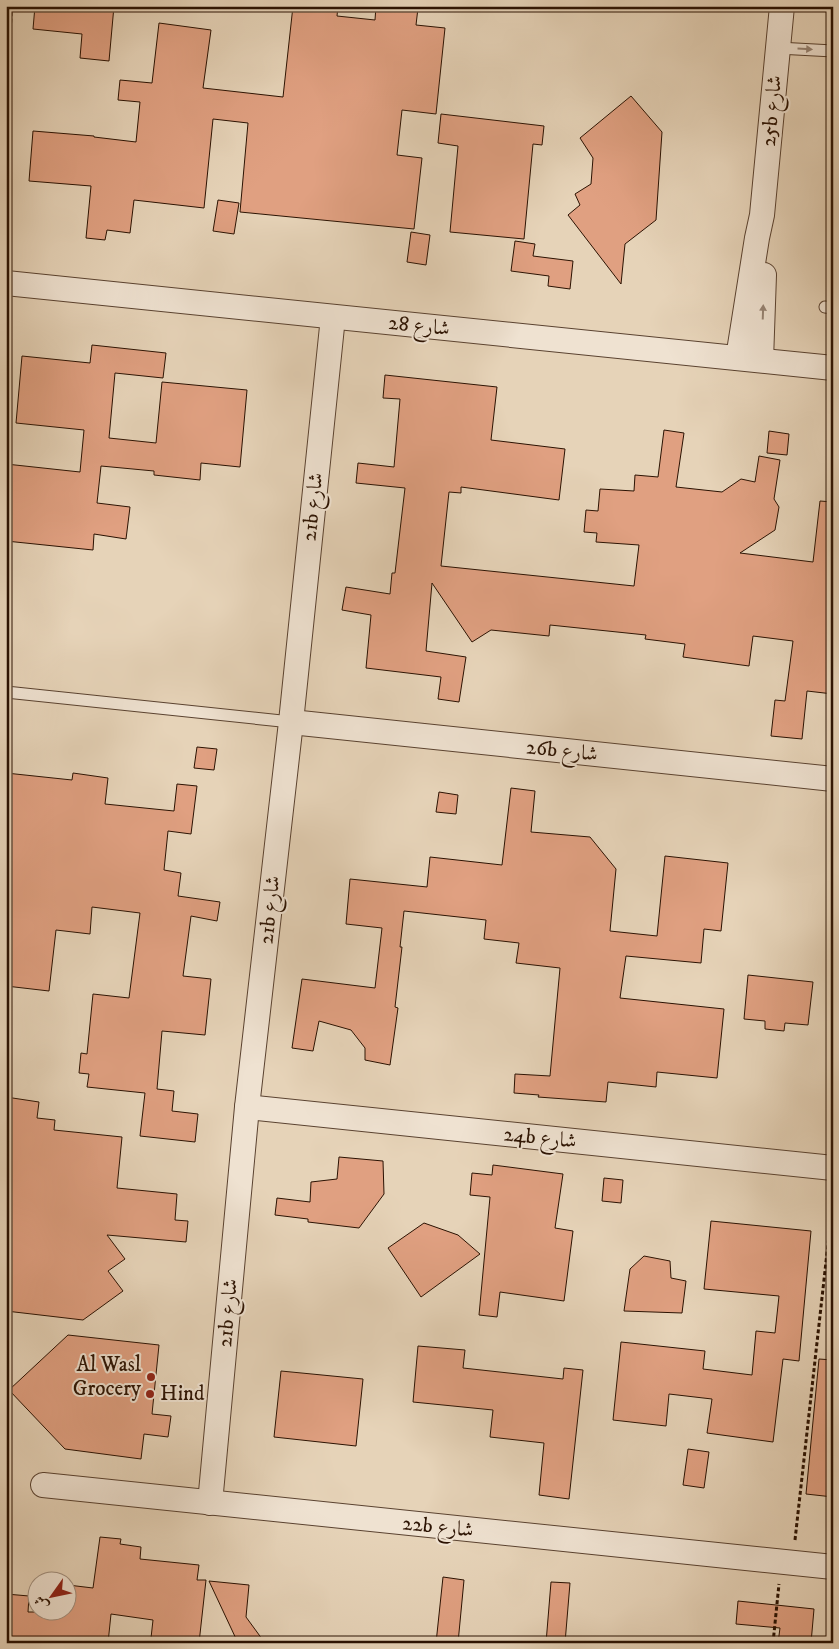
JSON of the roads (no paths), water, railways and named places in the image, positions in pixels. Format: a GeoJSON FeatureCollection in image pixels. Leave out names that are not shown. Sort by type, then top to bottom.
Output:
{"type":"FeatureCollection","features":[{"type":"Feature","properties":{"kind":"street","name":"25b شارع"},"geometry":{"type":"LineString","coordinates":[[738,358],[762,215],[782,6]]}},
{"type":"Feature","properties":{"kind":"street","name":"25b شارع"},"geometry":{"type":"LineString","coordinates":[[761,360],[764,252],[762,215]]}},
{"type":"Feature","properties":{"kind":"street","name":"شارع 28"},"geometry":{"type":"LineString","coordinates":[[6,283],[833,368]]}},
{"type":"Feature","properties":{"kind":"street","name":"21b شارع"},"geometry":{"type":"LineString","coordinates":[[210,1503],[247,1107],[291,722],[332,317]]}},
{"type":"Feature","properties":{"kind":"street","name":"26b شارع"},"geometry":{"type":"LineString","coordinates":[[291,722],[833,779]]}},
{"type":"Feature","properties":{"kind":"street","name":"24b شارع"},"geometry":{"type":"LineString","coordinates":[[247,1107],[833,1168]]}},
{"type":"Feature","properties":{"kind":"street","name":"22b شارع"},"geometry":{"type":"LineString","coordinates":[[43,1485],[833,1567]]}},
{"type":"Feature","properties":{"kind":"lane"},"geometry":{"type":"LineString","coordinates":[[778,48],[833,50]]}},
{"type":"Feature","properties":{"kind":"lane"},"geometry":{"type":"LineString","coordinates":[[6,692],[291,722]]}},
{"type":"Feature","properties":{"kind":"place","name":"Al Wasl Grocery"},"geometry":{"type":"Point","coordinates":[151,1377]}},
{"type":"Feature","properties":{"kind":"place","name":"Hind"},"geometry":{"type":"Point","coordinates":[150,1394]}}]}
